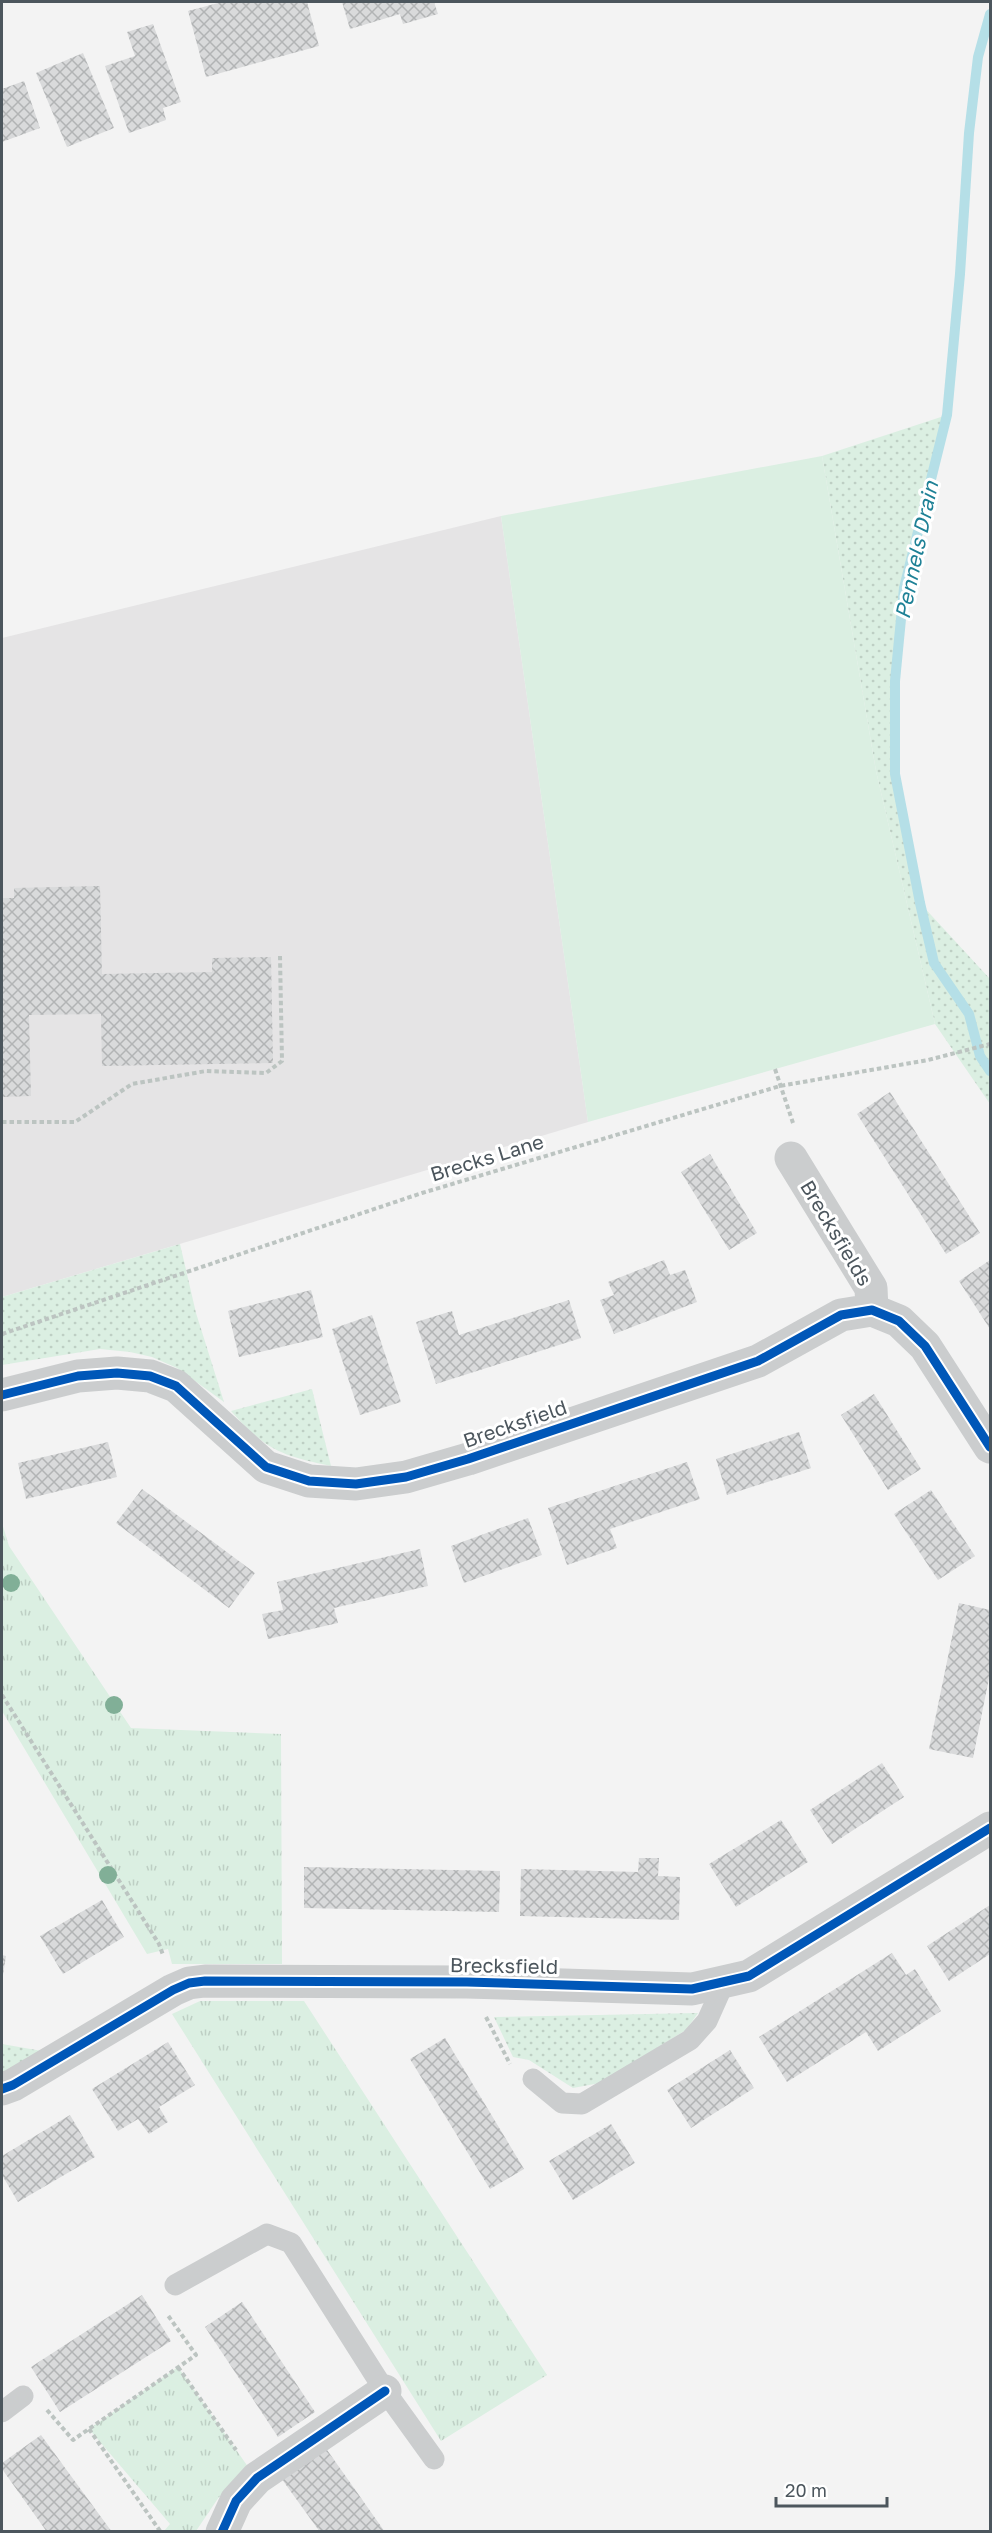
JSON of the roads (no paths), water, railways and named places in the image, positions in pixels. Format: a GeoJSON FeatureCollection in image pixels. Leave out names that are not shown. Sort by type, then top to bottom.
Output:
{"type":"FeatureCollection","features":[{"type":"Feature","properties":{"kind":"street","name":"Brecksfields"},"geometry":{"type":"LineString","coordinates":[[791,1158],[871,1288],[872,1310]]}},
{"type":"Feature","properties":{"kind":"street","name":"Brecksfield"},"geometry":{"type":"LineString","coordinates":[[2,1395],[78,1376],[117,1373],[150,1376],[176,1386],[267,1467],[309,1480],[356,1484],[406,1477],[468,1460],[758,1361],[842,1315],[872,1310]]}},
{"type":"Feature","properties":{"kind":"street"},"geometry":{"type":"LineString","coordinates":[[872,1310],[899,1321],[926,1346],[990,1447]]}},
{"type":"Feature","properties":{"kind":"street","name":"Brecksfield"},"geometry":{"type":"LineString","coordinates":[[2,2089],[13,2085],[173,1990],[189,1983],[206,1981],[467,1982],[692,1989],[724,1983],[749,1976],[990,1828]]}},
{"type":"Feature","properties":{"kind":"street"},"geometry":{"type":"LineString","coordinates":[[222,2532],[236,2501],[257,2478],[385,2391]]}},
{"type":"Feature","properties":{"kind":"lane"},"geometry":{"type":"LineString","coordinates":[[533,2079],[562,2103],[582,2104],[690,2040],[707,2021],[724,1983]]}},
{"type":"Feature","properties":{"kind":"lane"},"geometry":{"type":"LineString","coordinates":[[175,2285],[267,2234],[291,2242],[385,2391],[434,2459]]}},
{"type":"Feature","properties":{"kind":"lane"},"geometry":{"type":"LineString","coordinates":[[2,2412],[23,2396]]}},
{"type":"Feature","properties":{"kind":"waterway","name":"Pennels Drain"},"geometry":{"type":"LineString","coordinates":[[990,14],[978,57],[969,133],[960,274],[947,415],[904,588],[895,681],[895,774],[934,963],[969,1014],[980,1056],[990,1071]]}}]}
